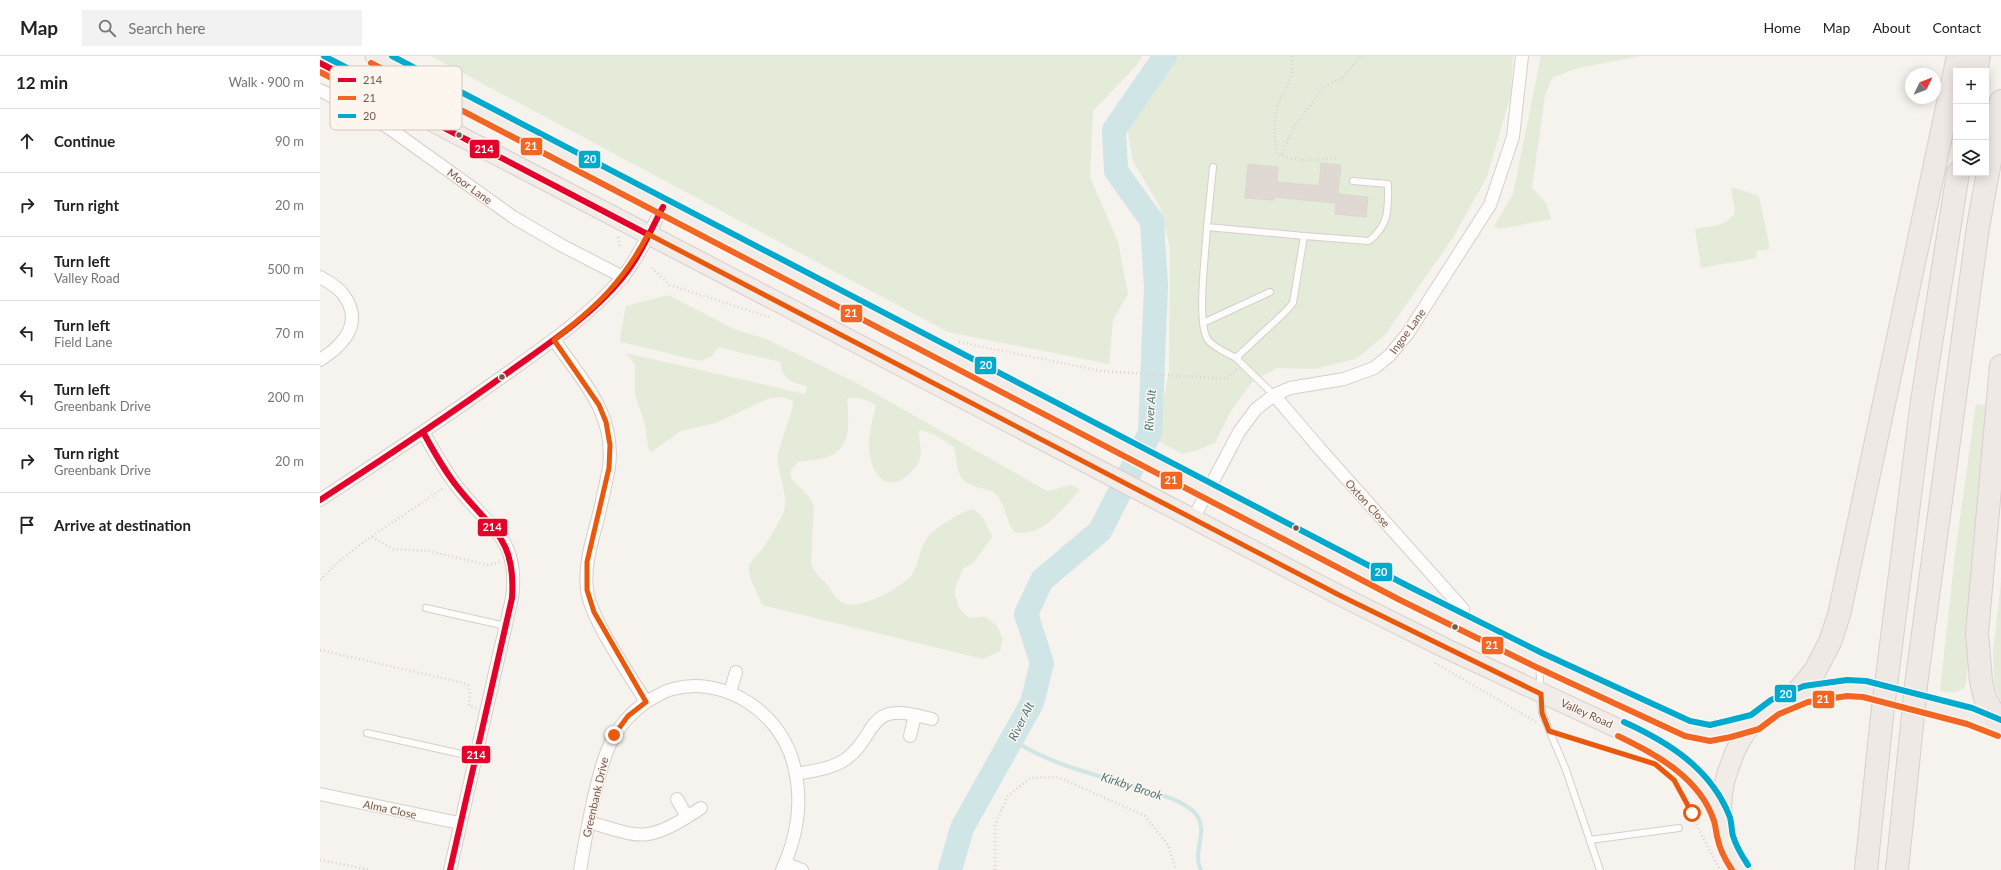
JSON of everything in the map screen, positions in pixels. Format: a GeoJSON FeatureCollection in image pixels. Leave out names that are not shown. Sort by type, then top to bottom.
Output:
{"type":"FeatureCollection","features":[{"type":"Feature","properties":{"kind":"highway"},"geometry":{"type":"LineString","coordinates":[[1791,700],[1815,671],[1830,642],[1839,615],[1958,56]]}},
{"type":"Feature","properties":{"kind":"highway"},"geometry":{"type":"LineString","coordinates":[[1976,68],[1978,56]]}},
{"type":"Feature","properties":{"kind":"highway"},"geometry":{"type":"LineString","coordinates":[[1897,870],[1916,685],[1978,227],[2001,101]]}},
{"type":"Feature","properties":{"kind":"highway"},"geometry":{"type":"LineString","coordinates":[[1866,870],[1883,708],[1922,401],[1958,176]]}},
{"type":"Feature","properties":{"kind":"highway"},"geometry":{"type":"LineString","coordinates":[[2001,366],[1977,632],[1981,681],[1985,698],[2001,729]]}},
{"type":"Feature","properties":{"kind":"main road"},"geometry":{"type":"LineString","coordinates":[[375,56],[394,66]]}},
{"type":"Feature","properties":{"kind":"main road","name":"Valley Road"},"geometry":{"type":"LineString","coordinates":[[320,63],[330,68]]}},
{"type":"Feature","properties":{"kind":"main road"},"geometry":{"type":"LineString","coordinates":[[462,102],[1436,610],[1539,660],[1688,729],[1710,732],[1755,722]]}},
{"type":"Feature","properties":{"kind":"main road","name":"Valley Road"},"geometry":{"type":"LineString","coordinates":[[449,130],[1346,598],[1541,694],[1631,733],[1660,748],[1679,762],[1696,778],[1710,797],[1722,819]]}},
{"type":"Feature","properties":{"kind":"main road"},"geometry":{"type":"LineString","coordinates":[[1742,870],[1727,844],[1722,819],[1723,789],[1731,760],[1741,739],[1755,722],[1775,707],[1806,694],[1824,690],[1847,688],[1864,689],[1970,716],[2001,729]]}},
{"type":"Feature","properties":{"kind":"street","name":"Ingoe Lane"},"geometry":{"type":"LineString","coordinates":[[1193,519],[1239,432],[1256,409],[1274,395],[1290,388],[1344,379],[1374,368],[1390,356],[1408,333],[1490,205],[1513,137],[1522,56]]}},
{"type":"Feature","properties":{"kind":"street","name":"Moor Lane"},"geometry":{"type":"LineString","coordinates":[[320,90],[330,96]]}},
{"type":"Feature","properties":{"kind":"street","name":"Moor Lane"},"geometry":{"type":"LineString","coordinates":[[392,130],[512,217],[561,245],[623,276]]}},
{"type":"Feature","properties":{"kind":"street"},"geometry":{"type":"LineString","coordinates":[[320,500],[423,432],[554,340],[587,312],[623,276],[636,259],[663,207]]}},
{"type":"Feature","properties":{"kind":"street"},"geometry":{"type":"LineString","coordinates":[[320,277],[342,292],[350,308],[352,322],[348,336],[336,350],[320,360]]}},
{"type":"Feature","properties":{"kind":"street"},"geometry":{"type":"LineString","coordinates":[[554,340],[599,405],[606,422],[610,445],[609,468],[587,562],[587,590],[594,612],[646,702]]}},
{"type":"Feature","properties":{"kind":"street","name":"Oxton Close"},"geometry":{"type":"LineString","coordinates":[[1274,395],[1320,449],[1463,609]]}},
{"type":"Feature","properties":{"kind":"street"},"geometry":{"type":"LineString","coordinates":[[423,432],[453,481],[493,526],[503,541],[511,557],[515,580],[506,626],[459,823],[450,870]]}},
{"type":"Feature","properties":{"kind":"street"},"geometry":{"type":"LineString","coordinates":[[730,692],[736,672]]}},
{"type":"Feature","properties":{"kind":"street","name":"Greenbank Drive"},"geometry":{"type":"LineString","coordinates":[[580,870],[601,768],[608,746],[620,725],[628,716],[646,702],[672,689],[687,686],[703,686],[730,692],[750,703],[770,721],[786,744],[796,774],[798,811],[793,839],[783,866]]}},
{"type":"Feature","properties":{"kind":"street"},"geometry":{"type":"LineString","coordinates":[[796,774],[826,769],[844,760],[858,748],[871,727],[884,715],[897,712],[932,719]]}},
{"type":"Feature","properties":{"kind":"street"},"geometry":{"type":"LineString","coordinates":[[910,736],[915,715]]}},
{"type":"Feature","properties":{"kind":"street","name":"Alma Close"},"geometry":{"type":"LineString","coordinates":[[320,794],[459,823]]}},
{"type":"Feature","properties":{"kind":"street"},"geometry":{"type":"LineString","coordinates":[[677,799],[687,817]]}},
{"type":"Feature","properties":{"kind":"street"},"geometry":{"type":"LineString","coordinates":[[589,822],[635,835],[645,835],[663,831],[701,808]]}},
{"type":"Feature","properties":{"kind":"street"},"geometry":{"type":"LineString","coordinates":[[783,866],[802,870]]}},
{"type":"Feature","properties":{"kind":"lane"},"geometry":{"type":"LineString","coordinates":[[1213,167],[1203,289],[1204,331],[1208,340],[1236,358],[1274,395]]}},
{"type":"Feature","properties":{"kind":"lane"},"geometry":{"type":"LineString","coordinates":[[1207,227],[1369,241],[1384,225],[1387,215],[1388,184],[1354,181]]}},
{"type":"Feature","properties":{"kind":"lane"},"geometry":{"type":"LineString","coordinates":[[1236,358],[1293,303],[1304,236]]}},
{"type":"Feature","properties":{"kind":"lane"},"geometry":{"type":"LineString","coordinates":[[1203,323],[1270,292]]}},
{"type":"Feature","properties":{"kind":"lane"},"geometry":{"type":"LineString","coordinates":[[426,608],[506,626]]}},
{"type":"Feature","properties":{"kind":"lane"},"geometry":{"type":"LineString","coordinates":[[1539,660],[1542,713],[1566,770],[1600,870]]}},
{"type":"Feature","properties":{"kind":"lane"},"geometry":{"type":"LineString","coordinates":[[367,733],[475,757]]}},
{"type":"Feature","properties":{"kind":"lane"},"geometry":{"type":"LineString","coordinates":[[1590,840],[1679,828]]}},
{"type":"Feature","properties":{"kind":"path"},"geometry":{"type":"LineString","coordinates":[[1291,56],[1293,68],[1290,83],[1276,111],[1274,127],[1277,154],[1289,159],[1301,160],[1319,161],[1336,158]]}},
{"type":"Feature","properties":{"kind":"path"},"geometry":{"type":"LineString","coordinates":[[1282,154],[1292,130],[1318,95],[1326,86],[1342,78],[1362,56]]}},
{"type":"Feature","properties":{"kind":"path"},"geometry":{"type":"LineString","coordinates":[[615,232],[618,236],[620,249]]}},
{"type":"Feature","properties":{"kind":"path"},"geometry":{"type":"LineString","coordinates":[[955,341],[1101,371],[1227,379],[1242,364]]}},
{"type":"Feature","properties":{"kind":"path"},"geometry":{"type":"LineString","coordinates":[[320,580],[331,569],[372,537],[453,481]]}},
{"type":"Feature","properties":{"kind":"path"},"geometry":{"type":"LineString","coordinates":[[372,537],[392,549],[428,551],[488,565],[496,564],[511,557]]}},
{"type":"Feature","properties":{"kind":"path"},"geometry":{"type":"LineString","coordinates":[[320,650],[464,683],[468,685],[470,693],[469,706],[486,711]]}},
{"type":"Feature","properties":{"kind":"path"},"geometry":{"type":"LineString","coordinates":[[1434,662],[1500,700],[1549,731],[1649,762]]}},
{"type":"Feature","properties":{"kind":"path"},"geometry":{"type":"LineString","coordinates":[[995,870],[995,825],[1007,797],[1030,778],[1058,778],[1145,816],[1168,845],[1176,870]]}},
{"type":"Feature","properties":{"kind":"path"},"geometry":{"type":"LineString","coordinates":[[1674,780],[1720,870]]}},
{"type":"Feature","properties":{"kind":"path"},"geometry":{"type":"LineString","coordinates":[[320,860],[371,870]]}},
{"type":"Feature","properties":{"kind":"green space"},"geometry":{"type":"Polygon","coordinates":[[[431,56],[1142,56],[1136,66],[1093,111],[1090,177],[1118,242],[1128,294],[1113,320],[1109,364],[948,332],[462,73],[462,66],[450,66],[431,56]]]}},
{"type":"Feature","properties":{"kind":"green space"},"geometry":{"type":"Polygon","coordinates":[[[1178,56],[1513,56],[1511,94],[1487,177],[1452,239],[1385,335],[1356,359],[1315,369],[1277,368],[1252,382],[1231,411],[1215,443],[1198,450],[1182,454],[1155,439],[1169,372],[1170,248],[1160,207],[1133,161],[1127,127],[1178,56]]]}},
{"type":"Feature","properties":{"kind":"green space"},"geometry":{"type":"Polygon","coordinates":[[[1541,56],[1641,56],[1578,68],[1552,78],[1545,96],[1532,188],[1546,203],[1551,219],[1500,229],[1494,226],[1513,194],[1541,56]]]}},
{"type":"Feature","properties":{"kind":"green space"},"geometry":{"type":"Polygon","coordinates":[[[1731,187],[1759,196],[1770,249],[1756,251],[1757,258],[1701,268],[1695,229],[1722,223],[1731,218],[1735,213],[1731,187]]]}},
{"type":"Feature","properties":{"kind":"green space"},"geometry":{"type":"Polygon","coordinates":[[[668,295],[734,329],[766,339],[855,382],[1047,491],[1071,485],[1080,490],[1059,513],[1043,527],[1024,533],[1014,532],[1002,503],[997,495],[991,491],[972,485],[962,478],[959,473],[954,447],[935,435],[921,430],[919,431],[919,434],[921,455],[916,466],[903,479],[896,482],[885,481],[880,477],[872,465],[869,451],[870,431],[876,405],[859,398],[847,398],[848,430],[839,450],[824,458],[798,462],[791,470],[791,478],[809,497],[814,506],[812,567],[834,595],[846,604],[862,603],[872,600],[901,585],[913,573],[924,543],[930,534],[950,520],[967,511],[972,509],[976,511],[985,521],[992,537],[975,561],[963,569],[955,588],[955,596],[959,608],[965,615],[971,618],[985,617],[996,625],[1003,638],[1000,651],[983,659],[762,605],[750,578],[749,568],[752,560],[761,551],[774,531],[784,511],[785,498],[779,470],[778,456],[793,406],[793,401],[781,397],[770,398],[716,423],[681,431],[651,452],[648,447],[645,424],[635,395],[635,365],[626,353],[805,394],[807,386],[789,379],[783,373],[780,362],[718,347],[712,356],[700,361],[621,342],[620,338],[626,306],[668,295]]]}},
{"type":"Feature","properties":{"kind":"green space"},"geometry":{"type":"Polygon","coordinates":[[[1976,404],[1988,406],[1969,658],[1965,687],[1956,692],[1947,692],[1940,691],[1955,554],[1976,404]]]}},
{"type":"Feature","properties":{"kind":"green space"},"geometry":{"type":"Polygon","coordinates":[[[2001,582],[2001,702],[1994,682],[1993,652],[2001,582]]]}},
{"type":"Feature","properties":{"kind":"building"},"geometry":{"type":"Polygon","coordinates":[[[1321,163],[1341,165],[1338,194],[1368,197],[1366,217],[1335,214],[1336,203],[1274,197],[1274,200],[1245,198],[1248,164],[1278,167],[1277,182],[1319,186],[1321,163]]]}},
{"type":"Feature","properties":{"kind":"waterway","name":"River Alt"},"geometry":{"type":"LineString","coordinates":[[950,870],[962,828],[1032,703],[1042,663],[1026,614],[1042,580],[1100,531],[1150,433],[1156,286],[1152,221],[1116,171],[1114,130],[1165,56]]}},
{"type":"Feature","properties":{"kind":"waterway","name":"Kirkby Brook"},"geometry":{"type":"LineString","coordinates":[[1013,740],[1042,756],[1090,773],[1168,797],[1188,807],[1199,819],[1201,826],[1198,856],[1201,870]]}},
{"type":"Feature","properties":{"kind":"waterway","name":"River Alt"},"geometry":{"type":"LineString","coordinates":[[952,866],[954,870]]}},
{"type":"Feature","properties":{"kind":"transit line","name":"20"},"geometry":{"type":"LineString","coordinates":[[324,56],[343,66]]}},
{"type":"Feature","properties":{"kind":"transit line","name":"20"},"geometry":{"type":"LineString","coordinates":[[392,56],[411,66]]}},
{"type":"Feature","properties":{"kind":"transit line","name":"214"},"geometry":{"type":"LineString","coordinates":[[320,63],[330,68]]}},
{"type":"Feature","properties":{"kind":"transit line","name":"21"},"geometry":{"type":"LineString","coordinates":[[371,63],[377,66]]}},
{"type":"Feature","properties":{"kind":"transit line","name":"21"},"geometry":{"type":"LineString","coordinates":[[320,72],[330,77]]}},
{"type":"Feature","properties":{"kind":"transit line","name":"20"},"geometry":{"type":"LineString","coordinates":[[462,93],[1408,586],[1542,653],[1690,721],[1710,725],[1751,715],[1771,700],[1804,686],[1847,680],[1866,681],[1972,708],[2001,720]]}},
{"type":"Feature","properties":{"kind":"transit line","name":"21"},"geometry":{"type":"LineString","coordinates":[[462,110],[1400,600],[1536,667],[1685,736],[1710,741],[1731,737],[1759,729],[1779,714],[1808,702],[1847,696],[1863,697],[1967,724],[1998,736]]}},
{"type":"Feature","properties":{"kind":"transit line","name":"214"},"geometry":{"type":"LineString","coordinates":[[448,130],[649,235]]}},
{"type":"Feature","properties":{"kind":"transit line","name":"214"},"geometry":{"type":"LineString","coordinates":[[320,500],[460,406],[582,318],[609,292],[628,270],[639,253],[663,207]]}},
{"type":"Feature","properties":{"kind":"transit line","name":"214"},"geometry":{"type":"LineString","coordinates":[[423,432],[440,462],[454,482],[500,537],[510,562],[512,578],[512,598],[450,870]]}},
{"type":"Feature","properties":{"kind":"transit line","name":"20"},"geometry":{"type":"LineString","coordinates":[[1624,722],[1672,748],[1686,758],[1711,783],[1721,798],[1729,815],[1734,840],[1748,865]]}},
{"type":"Feature","properties":{"kind":"transit line","name":"21"},"geometry":{"type":"LineString","coordinates":[[1618,736],[1661,759],[1675,769],[1698,792],[1714,821],[1720,848],[1732,870]]}},
{"type":"Feature","properties":{"kind":"route"},"geometry":{"type":"LineString","coordinates":[[614,735],[628,716],[646,702],[599,623],[589,602],[587,590],[587,562],[609,468],[610,445],[603,412],[554,340],[596,304],[623,276],[636,259],[648,234],[1339,595],[1541,694],[1542,713],[1549,731],[1655,764],[1674,780],[1692,813]]}}]}
